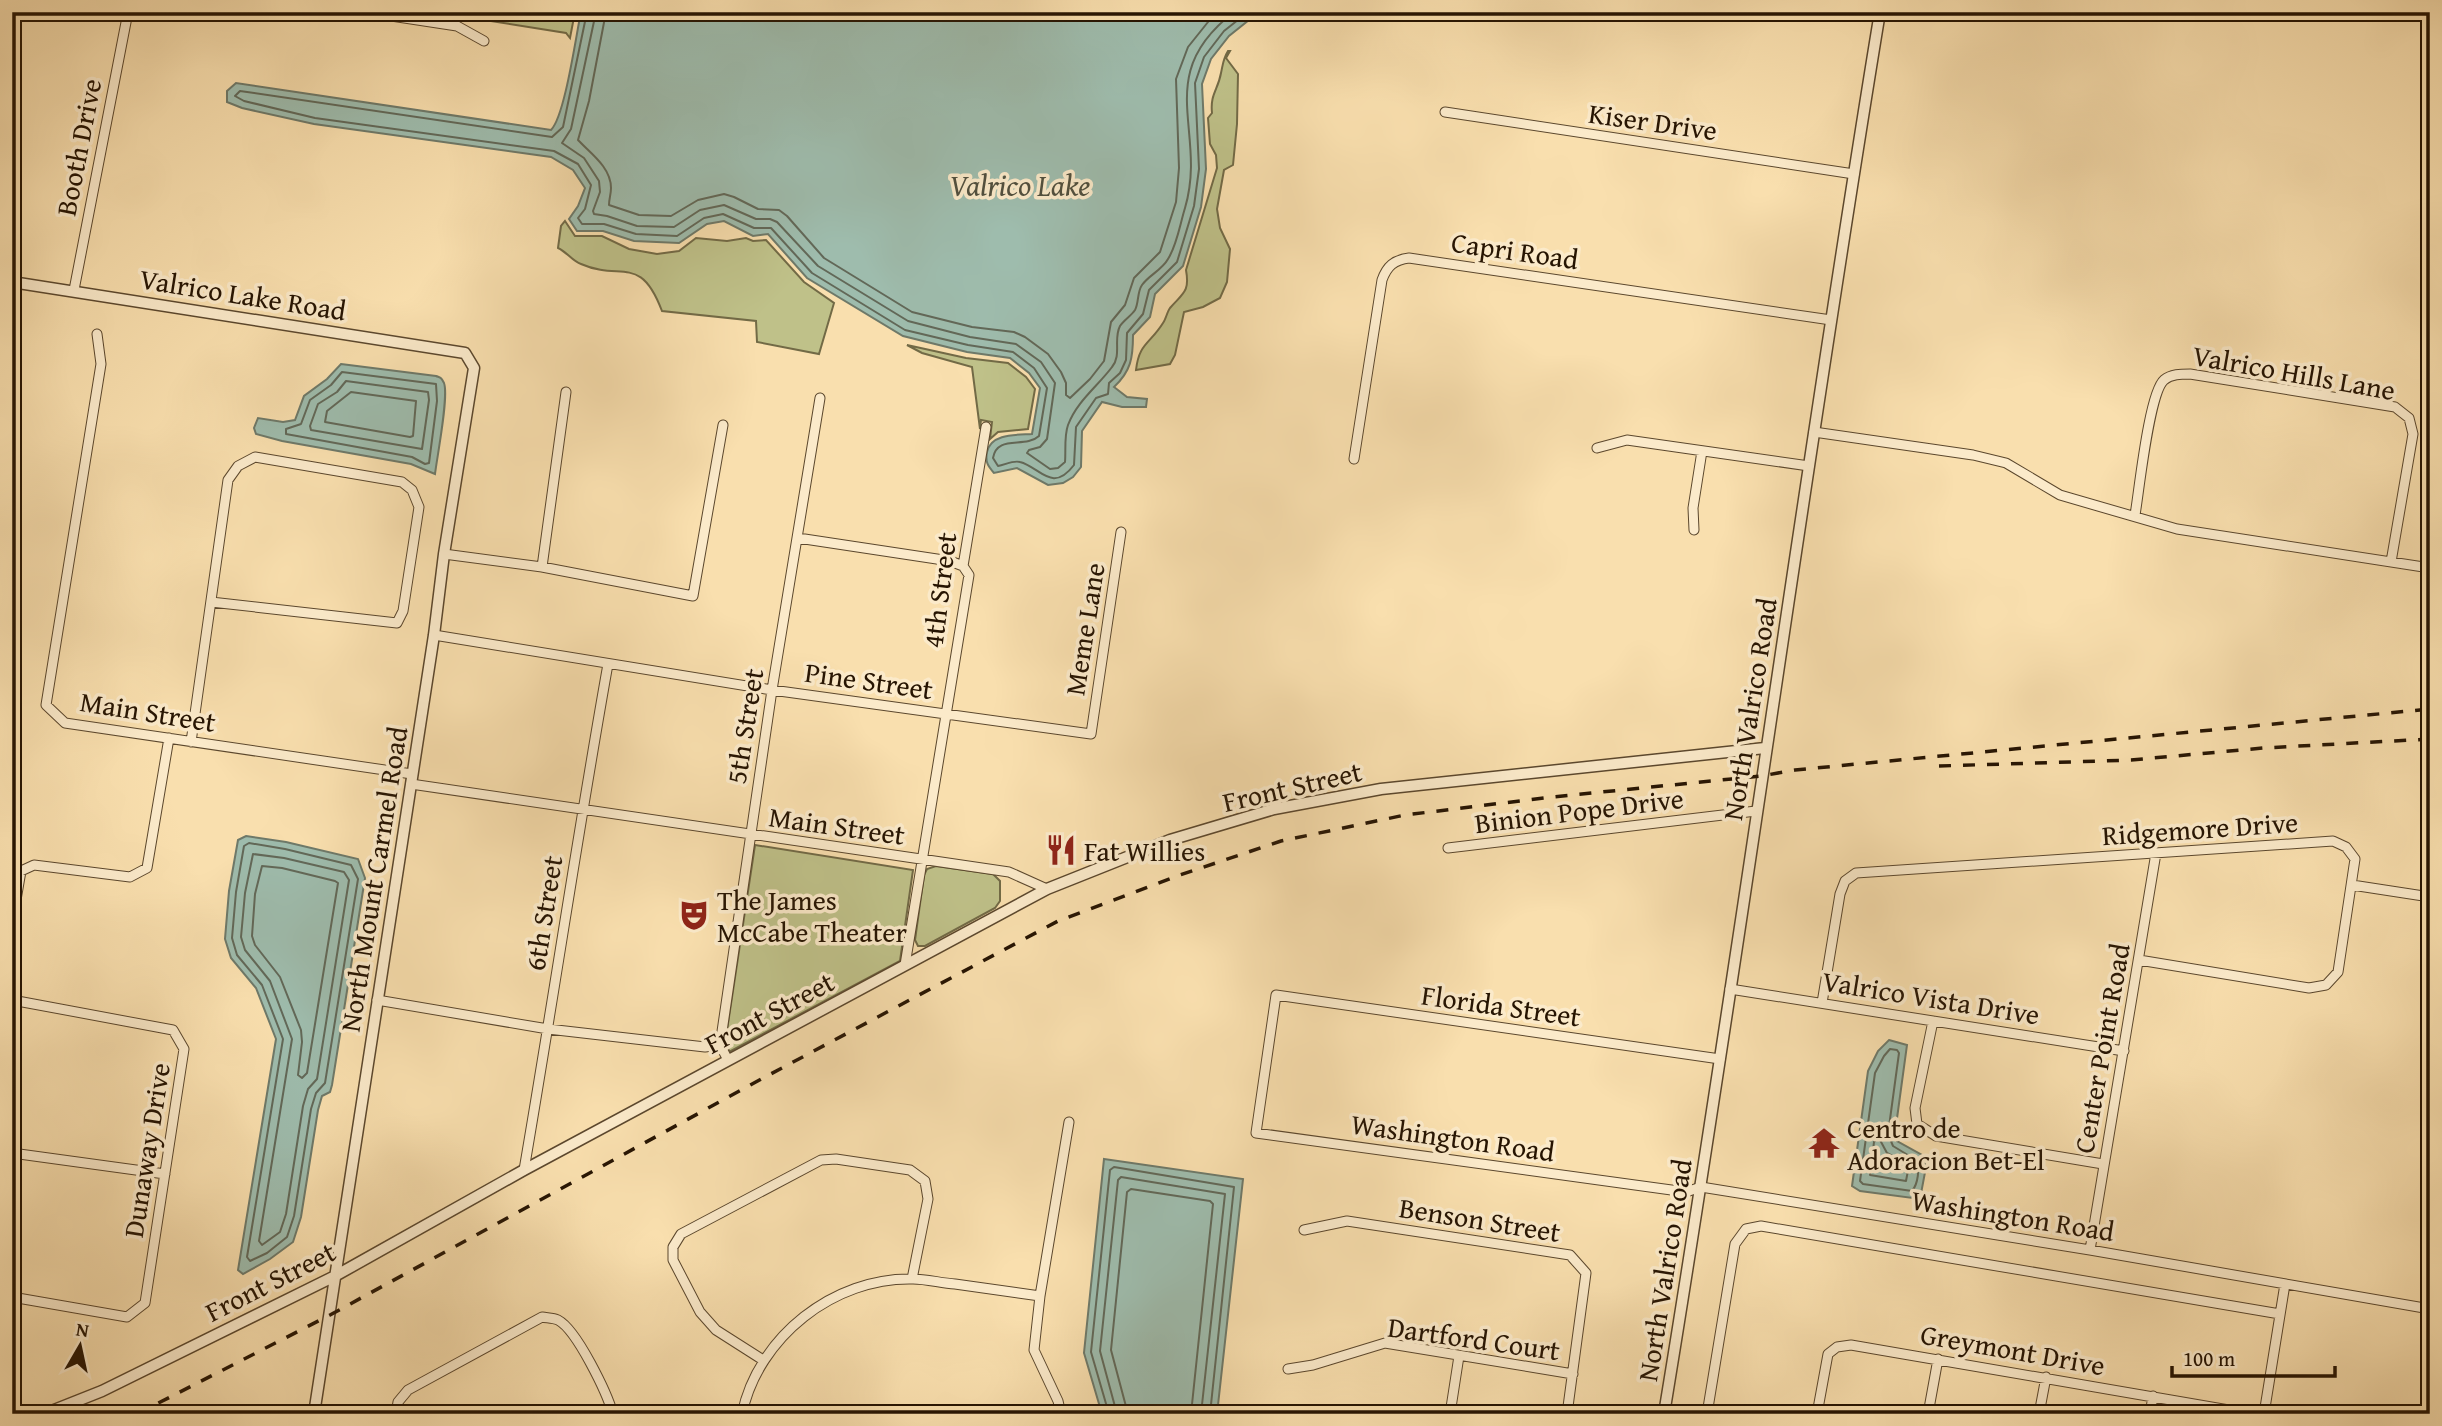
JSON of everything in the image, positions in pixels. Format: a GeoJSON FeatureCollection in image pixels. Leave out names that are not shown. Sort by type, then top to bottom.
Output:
{"type":"FeatureCollection","features":[{"type":"Feature","properties":{"kind":"street","name":"Booth Drive"},"geometry":{"type":"LineString","coordinates":[[74,290],[128,12]]}},
{"type":"Feature","properties":{"kind":"street"},"geometry":{"type":"LineString","coordinates":[[365,12],[457,26],[484,41]]}},
{"type":"Feature","properties":{"kind":"street","name":"North Valrico Road"},"geometry":{"type":"LineString","coordinates":[[1665,1412],[1831,320],[1881,12]]}},
{"type":"Feature","properties":{"kind":"street","name":"Kiser Drive"},"geometry":{"type":"LineString","coordinates":[[1445,112],[1854,174]]}},
{"type":"Feature","properties":{"kind":"street","name":"Capri Road"},"geometry":{"type":"LineString","coordinates":[[1353,459],[1382,280],[1385,272],[1398,260],[1409,258],[1831,320]]}},
{"type":"Feature","properties":{"kind":"street","name":"Valrico Lake Road"},"geometry":{"type":"LineString","coordinates":[[12,282],[465,353]]}},
{"type":"Feature","properties":{"kind":"street","name":"Main Street"},"geometry":{"type":"LineString","coordinates":[[97,334],[101,364],[46,705],[65,723],[169,738],[582,811],[1009,872],[1047,889]]}},
{"type":"Feature","properties":{"kind":"street","name":"North Mount Carmel Road"},"geometry":{"type":"LineString","coordinates":[[314,1414],[474,369],[465,353]]}},
{"type":"Feature","properties":{"kind":"street","name":"Valrico Hills Lane"},"geometry":{"type":"LineString","coordinates":[[2135,515],[2154,399],[2164,380],[2176,375],[2190,374],[2395,407],[2409,418],[2413,434],[2391,562]]}},
{"type":"Feature","properties":{"kind":"street"},"geometry":{"type":"LineString","coordinates":[[542,567],[566,392]]}},
{"type":"Feature","properties":{"kind":"street","name":"5th Street"},"geometry":{"type":"LineString","coordinates":[[720,1045],[772,690],[820,398]]}},
{"type":"Feature","properties":{"kind":"street"},"geometry":{"type":"LineString","coordinates":[[444,554],[542,567],[693,596],[723,425]]}},
{"type":"Feature","properties":{"kind":"street","name":"4th Street"},"geometry":{"type":"LineString","coordinates":[[905,965],[920,860],[969,575],[963,566],[986,427]]}},
{"type":"Feature","properties":{"kind":"street"},"geometry":{"type":"LineString","coordinates":[[1814,432],[1973,455],[2006,463],[2060,495],[2178,529],[2430,568]]}},
{"type":"Feature","properties":{"kind":"street"},"geometry":{"type":"LineString","coordinates":[[1597,448],[1627,440],[1809,466]]}},
{"type":"Feature","properties":{"kind":"street"},"geometry":{"type":"LineString","coordinates":[[1694,530],[1693,508],[1702,451]]}},
{"type":"Feature","properties":{"kind":"street"},"geometry":{"type":"LineString","coordinates":[[191,742],[228,480],[238,466],[255,457],[401,482],[412,491],[419,508],[403,611],[397,623],[211,602]]}},
{"type":"Feature","properties":{"kind":"street","name":"Meme Lane"},"geometry":{"type":"LineString","coordinates":[[1091,734],[1121,532]]}},
{"type":"Feature","properties":{"kind":"street"},"geometry":{"type":"LineString","coordinates":[[798,538],[950,561],[963,566]]}},
{"type":"Feature","properties":{"kind":"street","name":"Pine Street"},"geometry":{"type":"LineString","coordinates":[[434,635],[772,690],[1091,734]]}},
{"type":"Feature","properties":{"kind":"street","name":"6th Street"},"geometry":{"type":"LineString","coordinates":[[524,1170],[608,664]]}},
{"type":"Feature","properties":{"kind":"street"},"geometry":{"type":"LineString","coordinates":[[12,923],[21,872],[34,865],[130,877],[148,868],[169,738]]}},
{"type":"Feature","properties":{"kind":"street","name":"Front Street"},"geometry":{"type":"LineString","coordinates":[[44,1414],[102,1391],[335,1276],[524,1170],[1047,889],[1170,840],[1274,809],[1381,789],[1765,748]]}},
{"type":"Feature","properties":{"kind":"street","name":"Binion Pope Drive"},"geometry":{"type":"LineString","coordinates":[[1448,848],[1756,811]]}},
{"type":"Feature","properties":{"kind":"street","name":"Ridgemore Drive"},"geometry":{"type":"LineString","coordinates":[[1822,1003],[1840,894],[1846,881],[1856,873],[2333,841],[2346,847],[2355,859],[2338,972],[2326,985],[2309,988],[2139,960]]}},
{"type":"Feature","properties":{"kind":"street","name":"Center Point Road"},"geometry":{"type":"LineString","coordinates":[[2090,1250],[2156,853]]}},
{"type":"Feature","properties":{"kind":"street"},"geometry":{"type":"LineString","coordinates":[[2352,885],[2430,897]]}},
{"type":"Feature","properties":{"kind":"street","name":"Valrico Vista Drive"},"geometry":{"type":"LineString","coordinates":[[1730,989],[2124,1051]]}},
{"type":"Feature","properties":{"kind":"street","name":"Florida Street"},"geometry":{"type":"LineString","coordinates":[[1256,1133],[1276,995],[1720,1059]]}},
{"type":"Feature","properties":{"kind":"street","name":"Dunaway Drive"},"geometry":{"type":"LineString","coordinates":[[12,1000],[173,1030],[184,1049],[145,1303],[127,1317],[12,1297]]}},
{"type":"Feature","properties":{"kind":"street"},"geometry":{"type":"LineString","coordinates":[[377,1000],[548,1029],[705,1047],[720,1045],[728,1060]]}},
{"type":"Feature","properties":{"kind":"street"},"geometry":{"type":"LineString","coordinates":[[1933,1021],[1915,1108],[1917,1124],[1936,1136],[2103,1164]]}},
{"type":"Feature","properties":{"kind":"street"},"geometry":{"type":"LineString","coordinates":[[1062,1414],[1034,1350],[1040,1296],[1069,1122]]}},
{"type":"Feature","properties":{"kind":"street","name":"Washington Road"},"geometry":{"type":"LineString","coordinates":[[1256,1133],[1686,1192],[1701,1187],[2090,1250],[2430,1310]]}},
{"type":"Feature","properties":{"kind":"street"},"geometry":{"type":"LineString","coordinates":[[12,1153],[165,1174]]}},
{"type":"Feature","properties":{"kind":"street"},"geometry":{"type":"LineString","coordinates":[[763,1360],[716,1330],[700,1312],[673,1260],[673,1247],[681,1234],[821,1160],[836,1159],[910,1170],[925,1181],[928,1199],[912,1279]]}},
{"type":"Feature","properties":{"kind":"street","name":"Benson Street"},"geometry":{"type":"LineString","coordinates":[[1304,1230],[1347,1221],[1570,1255],[1586,1273],[1567,1414]]}},
{"type":"Feature","properties":{"kind":"street"},"geometry":{"type":"LineString","coordinates":[[1707,1414],[1735,1244],[1746,1229],[1761,1226],[2280,1314]]}},
{"type":"Feature","properties":{"kind":"street"},"geometry":{"type":"LineString","coordinates":[[742,1414],[745,1398],[763,1360],[790,1328],[826,1301],[867,1284],[912,1279],[1040,1296]]}},
{"type":"Feature","properties":{"kind":"street"},"geometry":{"type":"LineString","coordinates":[[2264,1414],[2285,1284]]}},
{"type":"Feature","properties":{"kind":"street"},"geometry":{"type":"LineString","coordinates":[[396,1414],[398,1402],[408,1390],[542,1317],[557,1319],[569,1329],[607,1395],[613,1414]]}},
{"type":"Feature","properties":{"kind":"street","name":"Dartford Court"},"geometry":{"type":"LineString","coordinates":[[1288,1369],[1313,1366],[1385,1343],[1573,1374]]}},
{"type":"Feature","properties":{"kind":"street","name":"Greymont Drive"},"geometry":{"type":"LineString","coordinates":[[1817,1414],[1828,1354],[1837,1347],[1851,1345],[2252,1414]]}},
{"type":"Feature","properties":{"kind":"street"},"geometry":{"type":"LineString","coordinates":[[1450,1414],[1459,1356]]}},
{"type":"Feature","properties":{"kind":"street"},"geometry":{"type":"LineString","coordinates":[[1928,1414],[1938,1359]]}},
{"type":"Feature","properties":{"kind":"street"},"geometry":{"type":"LineString","coordinates":[[2039,1414],[2046,1377]]}},
{"type":"Feature","properties":{"kind":"street"},"geometry":{"type":"LineString","coordinates":[[2150,1414],[2153,1396]]}},
{"type":"Feature","properties":{"kind":"street"},"geometry":{"type":"LineString","coordinates":[[1665,1412],[1689,1414]]}},
{"type":"Feature","properties":{"kind":"green space"},"geometry":{"type":"Polygon","coordinates":[[[451,12],[575,12],[570,38],[566,33],[453,15],[451,12]]]}},
{"type":"Feature","properties":{"kind":"green space"},"geometry":{"type":"Polygon","coordinates":[[[1228,51],[1226,58],[1238,74],[1237,124],[1233,165],[1224,170],[1217,209],[1220,228],[1230,249],[1227,282],[1220,298],[1203,307],[1184,312],[1175,355],[1170,364],[1136,370],[1142,349],[1186,288],[1186,270],[1217,168],[1216,155],[1210,144],[1208,118],[1212,113],[1213,96],[1228,51]]]}},
{"type":"Feature","properties":{"kind":"green space"},"geometry":{"type":"Polygon","coordinates":[[[565,221],[575,236],[602,236],[629,249],[657,254],[679,251],[696,238],[727,241],[746,238],[753,241],[766,240],[804,282],[834,303],[819,354],[757,342],[756,321],[662,311],[654,293],[638,275],[595,269],[575,261],[558,248],[561,226],[565,221]]]}},
{"type":"Feature","properties":{"kind":"green space"},"geometry":{"type":"Polygon","coordinates":[[[907,345],[966,358],[1008,363],[1026,377],[1035,389],[1028,429],[998,432],[990,439],[992,422],[981,420],[980,429],[972,367],[922,353],[907,345]]]}},
{"type":"Feature","properties":{"kind":"green space"},"geometry":{"type":"Polygon","coordinates":[[[755,845],[913,870],[900,961],[729,1052],[726,1037],[755,845]]]}},
{"type":"Feature","properties":{"kind":"green space"},"geometry":{"type":"Polygon","coordinates":[[[936,866],[993,874],[1000,881],[1000,901],[995,908],[925,946],[918,946],[915,940],[924,875],[927,869],[936,866]]]}},
{"type":"Feature","properties":{"kind":"water","name":"Valrico Lake"},"geometry":{"type":"Polygon","coordinates":[[[581,12],[1259,12],[1229,36],[1211,59],[1202,84],[1206,169],[1201,207],[1183,266],[1155,294],[1150,317],[1133,335],[1127,370],[1114,387],[1127,397],[1147,399],[1146,407],[1122,407],[1102,402],[1082,431],[1081,467],[1073,477],[1063,483],[1048,485],[1017,468],[994,473],[986,459],[989,446],[1005,436],[1032,434],[1040,388],[1029,373],[1010,358],[967,352],[903,336],[807,278],[768,234],[753,236],[724,221],[707,224],[679,243],[634,241],[603,231],[577,231],[569,219],[585,188],[573,170],[551,157],[314,124],[242,108],[227,102],[227,91],[236,83],[551,130],[561,109],[581,12]]]}},
{"type":"Feature","properties":{"kind":"water"},"geometry":{"type":"Polygon","coordinates":[[[341,364],[436,376],[441,379],[444,383],[445,400],[435,474],[411,464],[256,434],[254,428],[258,418],[283,422],[295,420],[304,396],[327,379],[341,364]]]}},
{"type":"Feature","properties":{"kind":"water"},"geometry":{"type":"Polygon","coordinates":[[[246,836],[286,842],[358,859],[365,878],[332,1085],[330,1092],[322,1096],[318,1110],[301,1217],[293,1242],[243,1274],[238,1270],[276,1039],[256,988],[231,958],[225,939],[229,891],[238,840],[246,836]]]}},
{"type":"Feature","properties":{"kind":"water"},"geometry":{"type":"Polygon","coordinates":[[[1889,1040],[1907,1045],[1895,1133],[1897,1141],[1922,1155],[1926,1167],[1920,1199],[1860,1191],[1852,1186],[1868,1071],[1878,1051],[1889,1040]]]}},
{"type":"Feature","properties":{"kind":"water"},"geometry":{"type":"Polygon","coordinates":[[[1104,1159],[1243,1179],[1217,1414],[1102,1414],[1084,1353],[1104,1159]]]}},
{"type":"Feature","properties":{"kind":"railway"},"geometry":{"type":"LineString","coordinates":[[137,1414],[330,1315],[765,1077],[1058,921],[1180,875],[1281,841],[1405,815],[1552,797],[1761,776],[1795,770],[2430,709]]}},
{"type":"Feature","properties":{"kind":"railway"},"geometry":{"type":"LineString","coordinates":[[1939,766],[2131,760],[2263,748],[2430,739]]}},
{"type":"Feature","properties":{"kind":"place","name":"Fat Willies"},"geometry":{"type":"Point","coordinates":[1061,850]}},
{"type":"Feature","properties":{"kind":"place","name":"The James McCabe Theater"},"geometry":{"type":"Point","coordinates":[694,915]}},
{"type":"Feature","properties":{"kind":"place","name":"Centro de Adoracion Bet-El"},"geometry":{"type":"Point","coordinates":[1824,1143]}}]}
